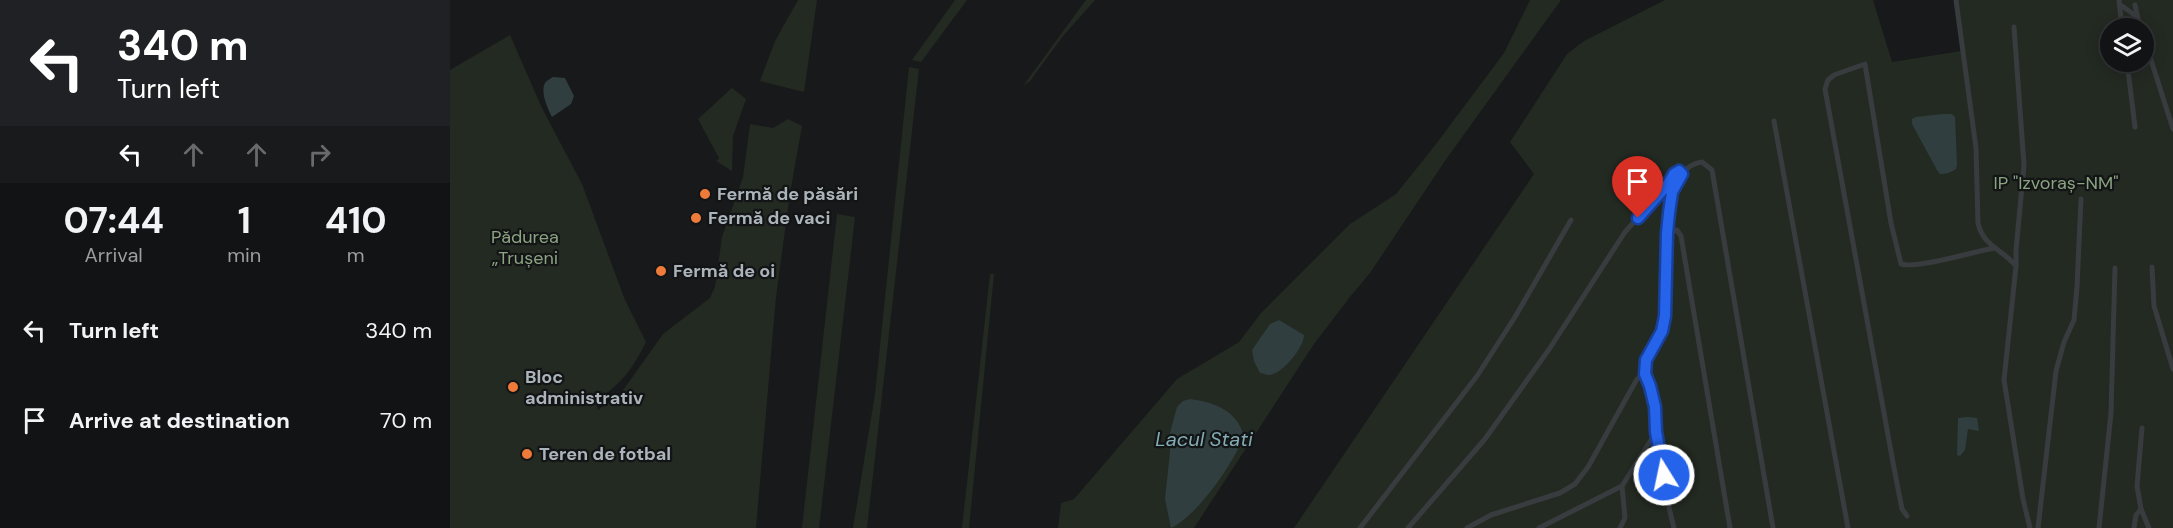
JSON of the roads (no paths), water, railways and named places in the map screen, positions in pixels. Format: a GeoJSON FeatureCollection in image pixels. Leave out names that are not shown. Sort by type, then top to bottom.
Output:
{"type":"FeatureCollection","features":[{"type":"Feature","properties":{"kind":"street"},"geometry":{"type":"LineString","coordinates":[[1956,0],[1976,148],[1978,223],[1983,239],[2008,256],[2016,266]]}},
{"type":"Feature","properties":{"kind":"street"},"geometry":{"type":"LineString","coordinates":[[2120,4],[2136,16]]}},
{"type":"Feature","properties":{"kind":"street"},"geometry":{"type":"LineString","coordinates":[[2135,5],[2136,16]]}},
{"type":"Feature","properties":{"kind":"street"},"geometry":{"type":"LineString","coordinates":[[2014,27],[2024,165],[2004,380],[2023,499],[2030,528]]}},
{"type":"Feature","properties":{"kind":"street"},"geometry":{"type":"LineString","coordinates":[[1907,516],[1902,508],[1825,89],[1828,80],[1834,75],[1865,64],[1891,223],[1901,264],[1904,266],[1995,248]]}},
{"type":"Feature","properties":{"kind":"street"},"geometry":{"type":"LineString","coordinates":[[2154,69],[2173,129]]}},
{"type":"Feature","properties":{"kind":"street"},"geometry":{"type":"LineString","coordinates":[[2128,72],[2135,127]]}},
{"type":"Feature","properties":{"kind":"street"},"geometry":{"type":"LineString","coordinates":[[1774,121],[1848,528]]}},
{"type":"Feature","properties":{"kind":"street"},"geometry":{"type":"LineString","coordinates":[[1674,528],[1656,432],[1655,407],[1645,374],[1646,360],[1662,331],[1665,316],[1667,233],[1672,192],[1682,174],[1694,163],[1702,162],[1712,170],[1773,528]]}},
{"type":"Feature","properties":{"kind":"street"},"geometry":{"type":"LineString","coordinates":[[1408,528],[1485,440],[1550,348],[1625,232],[1668,184],[1676,171],[1682,174]]}},
{"type":"Feature","properties":{"kind":"street"},"geometry":{"type":"LineString","coordinates":[[2038,528],[2056,371],[2064,342],[2074,320],[2078,287],[2080,199]]}},
{"type":"Feature","properties":{"kind":"street"},"geometry":{"type":"LineString","coordinates":[[1360,528],[1477,376],[1515,317],[1571,220]]}},
{"type":"Feature","properties":{"kind":"street"},"geometry":{"type":"LineString","coordinates":[[1667,233],[1677,230],[1681,236],[1730,528]]}},
{"type":"Feature","properties":{"kind":"street"},"geometry":{"type":"LineString","coordinates":[[2152,267],[2154,306],[2173,369]]}},
{"type":"Feature","properties":{"kind":"street"},"geometry":{"type":"LineString","coordinates":[[2099,528],[2111,412],[2115,268]]}},
{"type":"Feature","properties":{"kind":"street"},"geometry":{"type":"LineString","coordinates":[[1467,528],[1491,514],[1560,493],[1575,484],[1588,467],[1637,379],[1645,374]]}},
{"type":"Feature","properties":{"kind":"street"},"geometry":{"type":"LineString","coordinates":[[2142,428],[2137,486],[2140,509],[2149,528]]}},
{"type":"Feature","properties":{"kind":"street"},"geometry":{"type":"LineString","coordinates":[[1539,528],[1622,486],[1656,432]]}},
{"type":"Feature","properties":{"kind":"street"},"geometry":{"type":"LineString","coordinates":[[1620,528],[1625,518],[1622,486]]}},
{"type":"Feature","properties":{"kind":"street"},"geometry":{"type":"LineString","coordinates":[[2134,528],[2136,515],[2140,509]]}},
{"type":"Feature","properties":{"kind":"water"},"geometry":{"type":"Polygon","coordinates":[[[553,77],[565,78],[574,96],[571,104],[552,117],[543,91],[545,83],[553,77]]]}},
{"type":"Feature","properties":{"kind":"water"},"geometry":{"type":"Polygon","coordinates":[[[1952,114],[1955,117],[1957,165],[1953,171],[1940,174],[1912,124],[1912,119],[1952,114]]]}},
{"type":"Feature","properties":{"kind":"water"},"geometry":{"type":"Polygon","coordinates":[[[1279,320],[1304,335],[1303,340],[1292,359],[1280,370],[1269,375],[1260,373],[1252,350],[1270,324],[1279,320]]]}},
{"type":"Feature","properties":{"kind":"water","name":"Lacul Stati"},"geometry":{"type":"Polygon","coordinates":[[[1190,399],[1224,409],[1236,420],[1244,436],[1214,488],[1192,512],[1171,528],[1165,499],[1170,433],[1177,407],[1183,401],[1190,399]]]}},
{"type":"Feature","properties":{"kind":"water"},"geometry":{"type":"Polygon","coordinates":[[[1958,418],[1977,418],[1979,431],[1968,429],[1965,450],[1960,456],[1957,455],[1958,418]]]}},
{"type":"Feature","properties":{"kind":"place","name":"Fermă de păsări"},"geometry":{"type":"Point","coordinates":[705,194]}},
{"type":"Feature","properties":{"kind":"place","name":"Fermă de vaci"},"geometry":{"type":"Point","coordinates":[696,218]}},
{"type":"Feature","properties":{"kind":"place","name":"Fermă de oi"},"geometry":{"type":"Point","coordinates":[661,271]}},
{"type":"Feature","properties":{"kind":"place","name":"Bloc administrativ"},"geometry":{"type":"Point","coordinates":[513,387]}},
{"type":"Feature","properties":{"kind":"place","name":"Teren de fotbal"},"geometry":{"type":"Point","coordinates":[527,454]}},
{"type":"Feature","properties":{"kind":"park label","name":"IP \"Izvoraș-NM\""},"geometry":{"type":"Point","coordinates":[2056,183]}},
{"type":"Feature","properties":{"kind":"park label","name":"Pădurea „Trușeni"},"geometry":{"type":"Point","coordinates":[525,247]}}]}
